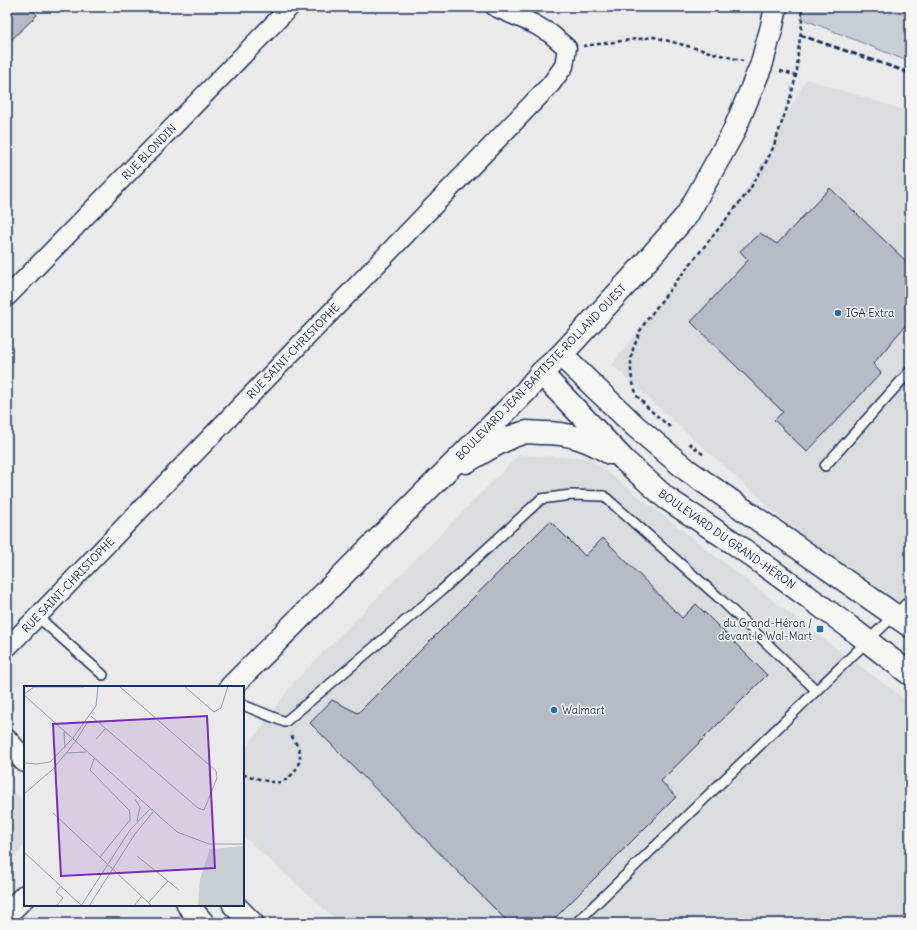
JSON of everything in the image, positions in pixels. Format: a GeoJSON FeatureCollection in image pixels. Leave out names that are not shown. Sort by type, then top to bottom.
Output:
{"type":"FeatureCollection","features":[{"type":"Feature","properties":{"kind":"main road","name":"BOULEVARD JEAN-BAPTISTE-ROLLAND OUEST"},"geometry":{"type":"LineString","coordinates":[[232,686],[526,391],[541,373],[561,355],[626,285],[687,215],[733,133],[761,66],[776,7]]}},
{"type":"Feature","properties":{"kind":"main road"},"geometry":{"type":"LineString","coordinates":[[561,355],[635,426],[687,470],[905,613]]}},
{"type":"Feature","properties":{"kind":"main road","name":"BOULEVARD DU GRAND-HÉRON"},"geometry":{"type":"LineString","coordinates":[[541,373],[625,461],[666,498],[734,543],[848,626],[910,674]]}},
{"type":"Feature","properties":{"kind":"main road"},"geometry":{"type":"LineString","coordinates":[[446,471],[464,463],[496,445],[527,432],[568,435],[586,440],[625,461]]}},
{"type":"Feature","properties":{"kind":"main road"},"geometry":{"type":"LineString","coordinates":[[7,730],[24,738]]}},
{"type":"Feature","properties":{"kind":"main road"},"geometry":{"type":"LineString","coordinates":[[7,741],[24,760]]}},
{"type":"Feature","properties":{"kind":"main road"},"geometry":{"type":"LineString","coordinates":[[7,914],[24,897]]}},
{"type":"Feature","properties":{"kind":"main road"},"geometry":{"type":"LineString","coordinates":[[189,906],[203,923]]}},
{"type":"Feature","properties":{"kind":"main road"},"geometry":{"type":"LineString","coordinates":[[235,906],[252,923]]}},
{"type":"Feature","properties":{"kind":"street","name":"RUE BLONDIN"},"geometry":{"type":"LineString","coordinates":[[7,297],[290,7]]}},
{"type":"Feature","properties":{"kind":"street"},"geometry":{"type":"LineString","coordinates":[[495,7],[534,24],[550,34],[567,48]]}},
{"type":"Feature","properties":{"kind":"street","name":"RUE SAINT-CHRISTOPHE"},"geometry":{"type":"LineString","coordinates":[[7,648],[552,84],[564,66],[567,48]]}},
{"type":"Feature","properties":{"kind":"lane"},"geometry":{"type":"LineString","coordinates":[[825,466],[910,370]]}},
{"type":"Feature","properties":{"kind":"lane"},"geometry":{"type":"LineString","coordinates":[[244,705],[285,722],[442,590],[541,499],[572,495],[604,496],[718,597],[816,690]]}},
{"type":"Feature","properties":{"kind":"lane"},"geometry":{"type":"LineString","coordinates":[[576,923],[867,641],[905,613]]}},
{"type":"Feature","properties":{"kind":"lane"},"geometry":{"type":"LineString","coordinates":[[37,616],[103,675]]}},
{"type":"Feature","properties":{"kind":"path"},"geometry":{"type":"LineString","coordinates":[[674,431],[649,409],[638,396],[632,380],[631,371],[633,349],[640,331],[646,321],[748,192],[773,148],[796,75],[802,24],[801,7]]}},
{"type":"Feature","properties":{"kind":"path"},"geometry":{"type":"LineString","coordinates":[[567,48],[654,37],[796,75]]}},
{"type":"Feature","properties":{"kind":"path"},"geometry":{"type":"LineString","coordinates":[[685,440],[707,458]]}},
{"type":"Feature","properties":{"kind":"path"},"geometry":{"type":"LineString","coordinates":[[244,775],[266,781],[280,782],[290,777],[295,772],[299,762],[300,752],[285,722]]}},
{"type":"Feature","properties":{"kind":"shaded area"},"geometry":{"type":"Polygon","coordinates":[[[802,7],[910,7],[910,62],[803,19],[802,7]]]}},
{"type":"Feature","properties":{"kind":"shaded area"},"geometry":{"type":"Polygon","coordinates":[[[806,79],[910,112],[910,632],[893,619],[612,365],[649,316],[710,241],[754,178],[806,79]]]}},
{"type":"Feature","properties":{"kind":"shaded area"},"geometry":{"type":"Polygon","coordinates":[[[519,455],[589,458],[806,626],[910,703],[910,923],[340,923],[244,837],[244,751],[294,682],[519,455]]]}},
{"type":"Feature","properties":{"kind":"shaded area"},"geometry":{"type":"Polygon","coordinates":[[[7,787],[24,800],[24,846],[7,865],[7,787]]]}},
{"type":"Feature","properties":{"kind":"building"},"geometry":{"type":"Polygon","coordinates":[[[7,7],[30,7],[37,15],[7,44],[7,7]]]}},
{"type":"Feature","properties":{"kind":"building"},"geometry":{"type":"Polygon","coordinates":[[[830,188],[910,265],[910,320],[873,364],[881,373],[807,452],[774,420],[783,412],[691,322],[748,260],[740,251],[760,233],[777,244],[830,188]]]}},
{"type":"Feature","properties":{"kind":"building"},"geometry":{"type":"Polygon","coordinates":[[[550,521],[585,556],[603,538],[682,618],[696,604],[767,675],[661,781],[676,797],[550,923],[509,923],[310,723],[332,700],[358,713],[550,521]]]}},
{"type":"Feature","properties":{"kind":"railway"},"geometry":{"type":"LineString","coordinates":[[800,35],[910,73]]}},
{"type":"Feature","properties":{"kind":"place","name":"IGA Extra"},"geometry":{"type":"Point","coordinates":[838,313]}},
{"type":"Feature","properties":{"kind":"place","name":"du Grand-Héron / devant le Wal-Mart"},"geometry":{"type":"Point","coordinates":[820,629]}},
{"type":"Feature","properties":{"kind":"place","name":"Walmart"},"geometry":{"type":"Point","coordinates":[554,710]}}]}
